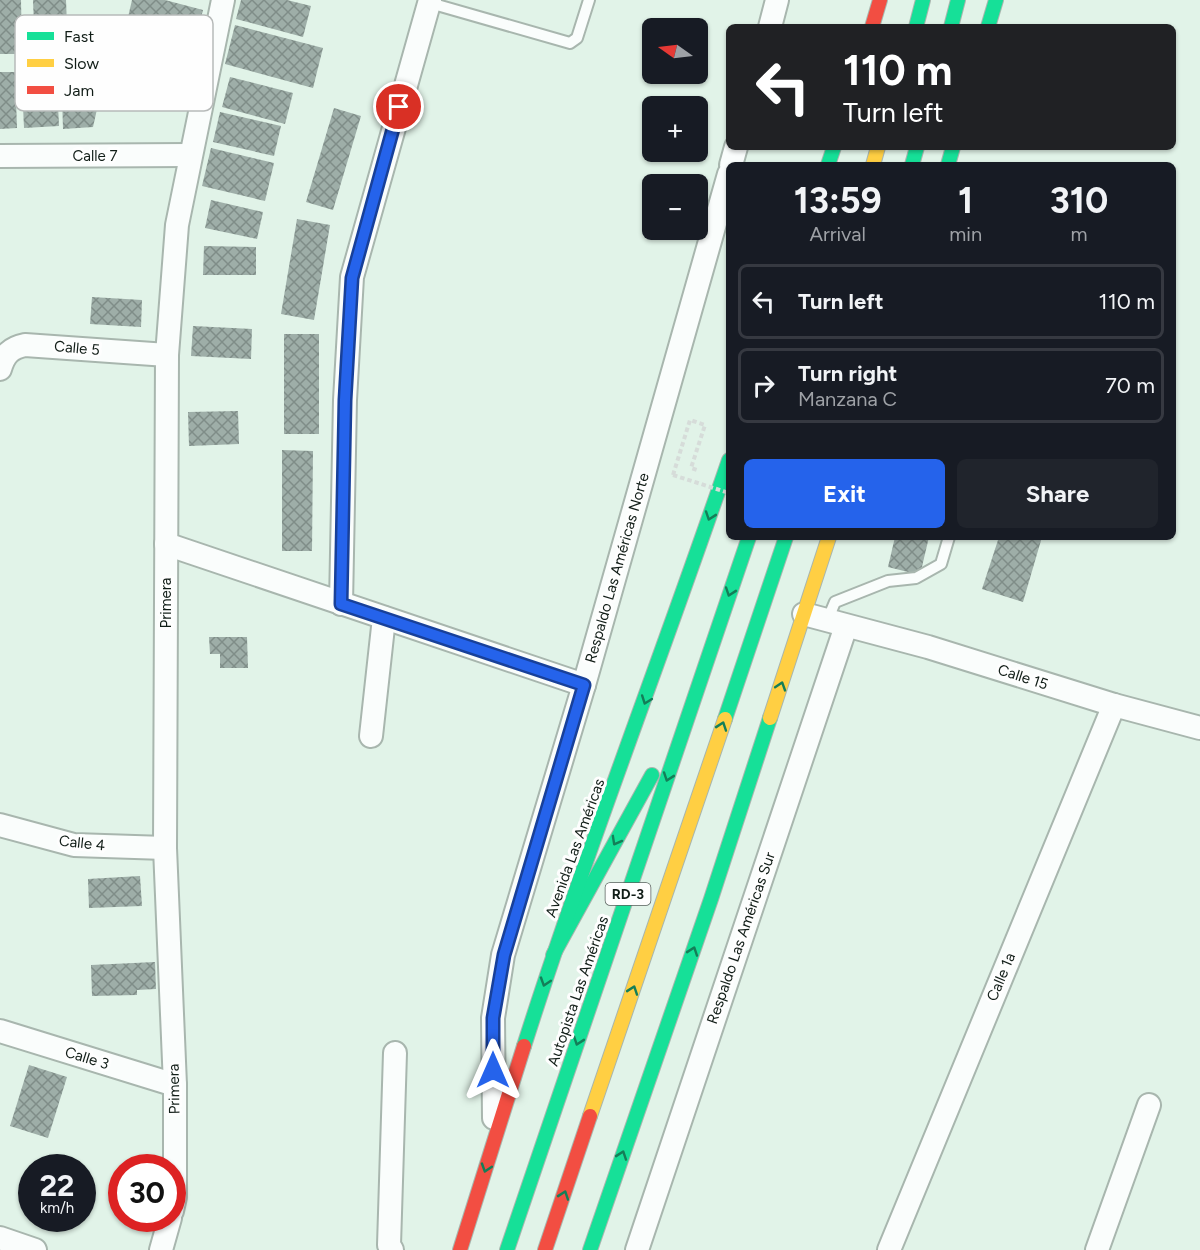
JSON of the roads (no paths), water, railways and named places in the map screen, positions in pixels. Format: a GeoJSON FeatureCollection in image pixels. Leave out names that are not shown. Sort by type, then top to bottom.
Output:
{"type":"FeatureCollection","features":[{"type":"Feature","properties":{"kind":"main road"},"geometry":{"type":"LineString","coordinates":[[873,24],[880,0]]}},
{"type":"Feature","properties":{"kind":"main road"},"geometry":{"type":"LineString","coordinates":[[917,24],[923,0]]}},
{"type":"Feature","properties":{"kind":"main road"},"geometry":{"type":"LineString","coordinates":[[952,24],[958,0]]}},
{"type":"Feature","properties":{"kind":"main road"},"geometry":{"type":"LineString","coordinates":[[989,24],[996,0]]}},
{"type":"Feature","properties":{"kind":"main road","name":"Avenida Las Américas"},"geometry":{"type":"LineString","coordinates":[[460,1250],[553,955],[678,610],[726,469]]}},
{"type":"Feature","properties":{"kind":"main road","name":"Autopista Las Américas"},"geometry":{"type":"LineString","coordinates":[[507,1250],[748,540]]}},
{"type":"Feature","properties":{"kind":"main road","name":"RD-3"},"geometry":{"type":"LineString","coordinates":[[545,1250],[785,540]]}},
{"type":"Feature","properties":{"kind":"main road"},"geometry":{"type":"LineString","coordinates":[[590,1250],[711,899],[828,540]]}},
{"type":"Feature","properties":{"kind":"main road"},"geometry":{"type":"LineString","coordinates":[[553,955],[695,697]]}},
{"type":"Feature","properties":{"kind":"street","name":"Primera"},"geometry":{"type":"LineString","coordinates":[[213,50],[224,0]]}},
{"type":"Feature","properties":{"kind":"street"},"geometry":{"type":"LineString","coordinates":[[771,24],[777,0]]}},
{"type":"Feature","properties":{"kind":"street"},"geometry":{"type":"LineString","coordinates":[[341,604],[345,400],[352,278],[430,1]]}},
{"type":"Feature","properties":{"kind":"street","name":"Primera"},"geometry":{"type":"LineString","coordinates":[[175,1154],[175,1085],[165,848],[167,356],[177,225],[200,111]]}},
{"type":"Feature","properties":{"kind":"street","name":"Calle 7"},"geometry":{"type":"LineString","coordinates":[[0,156],[190,155]]}},
{"type":"Feature","properties":{"kind":"street","name":"Respaldo Las Américas Norte"},"geometry":{"type":"LineString","coordinates":[[495,1141],[493,1018],[504,955],[584,685],[726,185]]}},
{"type":"Feature","properties":{"kind":"street","name":"Calle 5"},"geometry":{"type":"LineString","coordinates":[[0,369],[5,355],[14,348],[25,345],[167,356]]}},
{"type":"Feature","properties":{"kind":"street"},"geometry":{"type":"LineString","coordinates":[[166,544],[584,685]]}},
{"type":"Feature","properties":{"kind":"street","name":"Calle 15"},"geometry":{"type":"LineString","coordinates":[[804,614],[928,647],[1114,705],[1200,728]]}},
{"type":"Feature","properties":{"kind":"street"},"geometry":{"type":"LineString","coordinates":[[371,736],[384,618]]}},
{"type":"Feature","properties":{"kind":"street","name":"Respaldo Las Américas Sur"},"geometry":{"type":"LineString","coordinates":[[637,1250],[836,623]]}},
{"type":"Feature","properties":{"kind":"street","name":"Calle 1a"},"geometry":{"type":"LineString","coordinates":[[890,1250],[1114,705]]}},
{"type":"Feature","properties":{"kind":"street","name":"Calle 4"},"geometry":{"type":"LineString","coordinates":[[0,825],[74,845],[165,848]]}},
{"type":"Feature","properties":{"kind":"street","name":"Calle 3"},"geometry":{"type":"LineString","coordinates":[[0,1031],[175,1085]]}},
{"type":"Feature","properties":{"kind":"street"},"geometry":{"type":"LineString","coordinates":[[392,1250],[389,1245],[395,1053]]}},
{"type":"Feature","properties":{"kind":"street"},"geometry":{"type":"LineString","coordinates":[[1097,1250],[1149,1104]]}},
{"type":"Feature","properties":{"kind":"street"},"geometry":{"type":"LineString","coordinates":[[161,1250],[167,1232]]}},
{"type":"Feature","properties":{"kind":"street"},"geometry":{"type":"LineString","coordinates":[[0,1238],[34,1250]]}},
{"type":"Feature","properties":{"kind":"lane"},"geometry":{"type":"LineString","coordinates":[[430,1],[570,43],[577,38],[589,0]]}},
{"type":"Feature","properties":{"kind":"lane"},"geometry":{"type":"LineString","coordinates":[[836,623],[835,602],[888,581],[916,578],[941,564],[948,540]]}}]}
